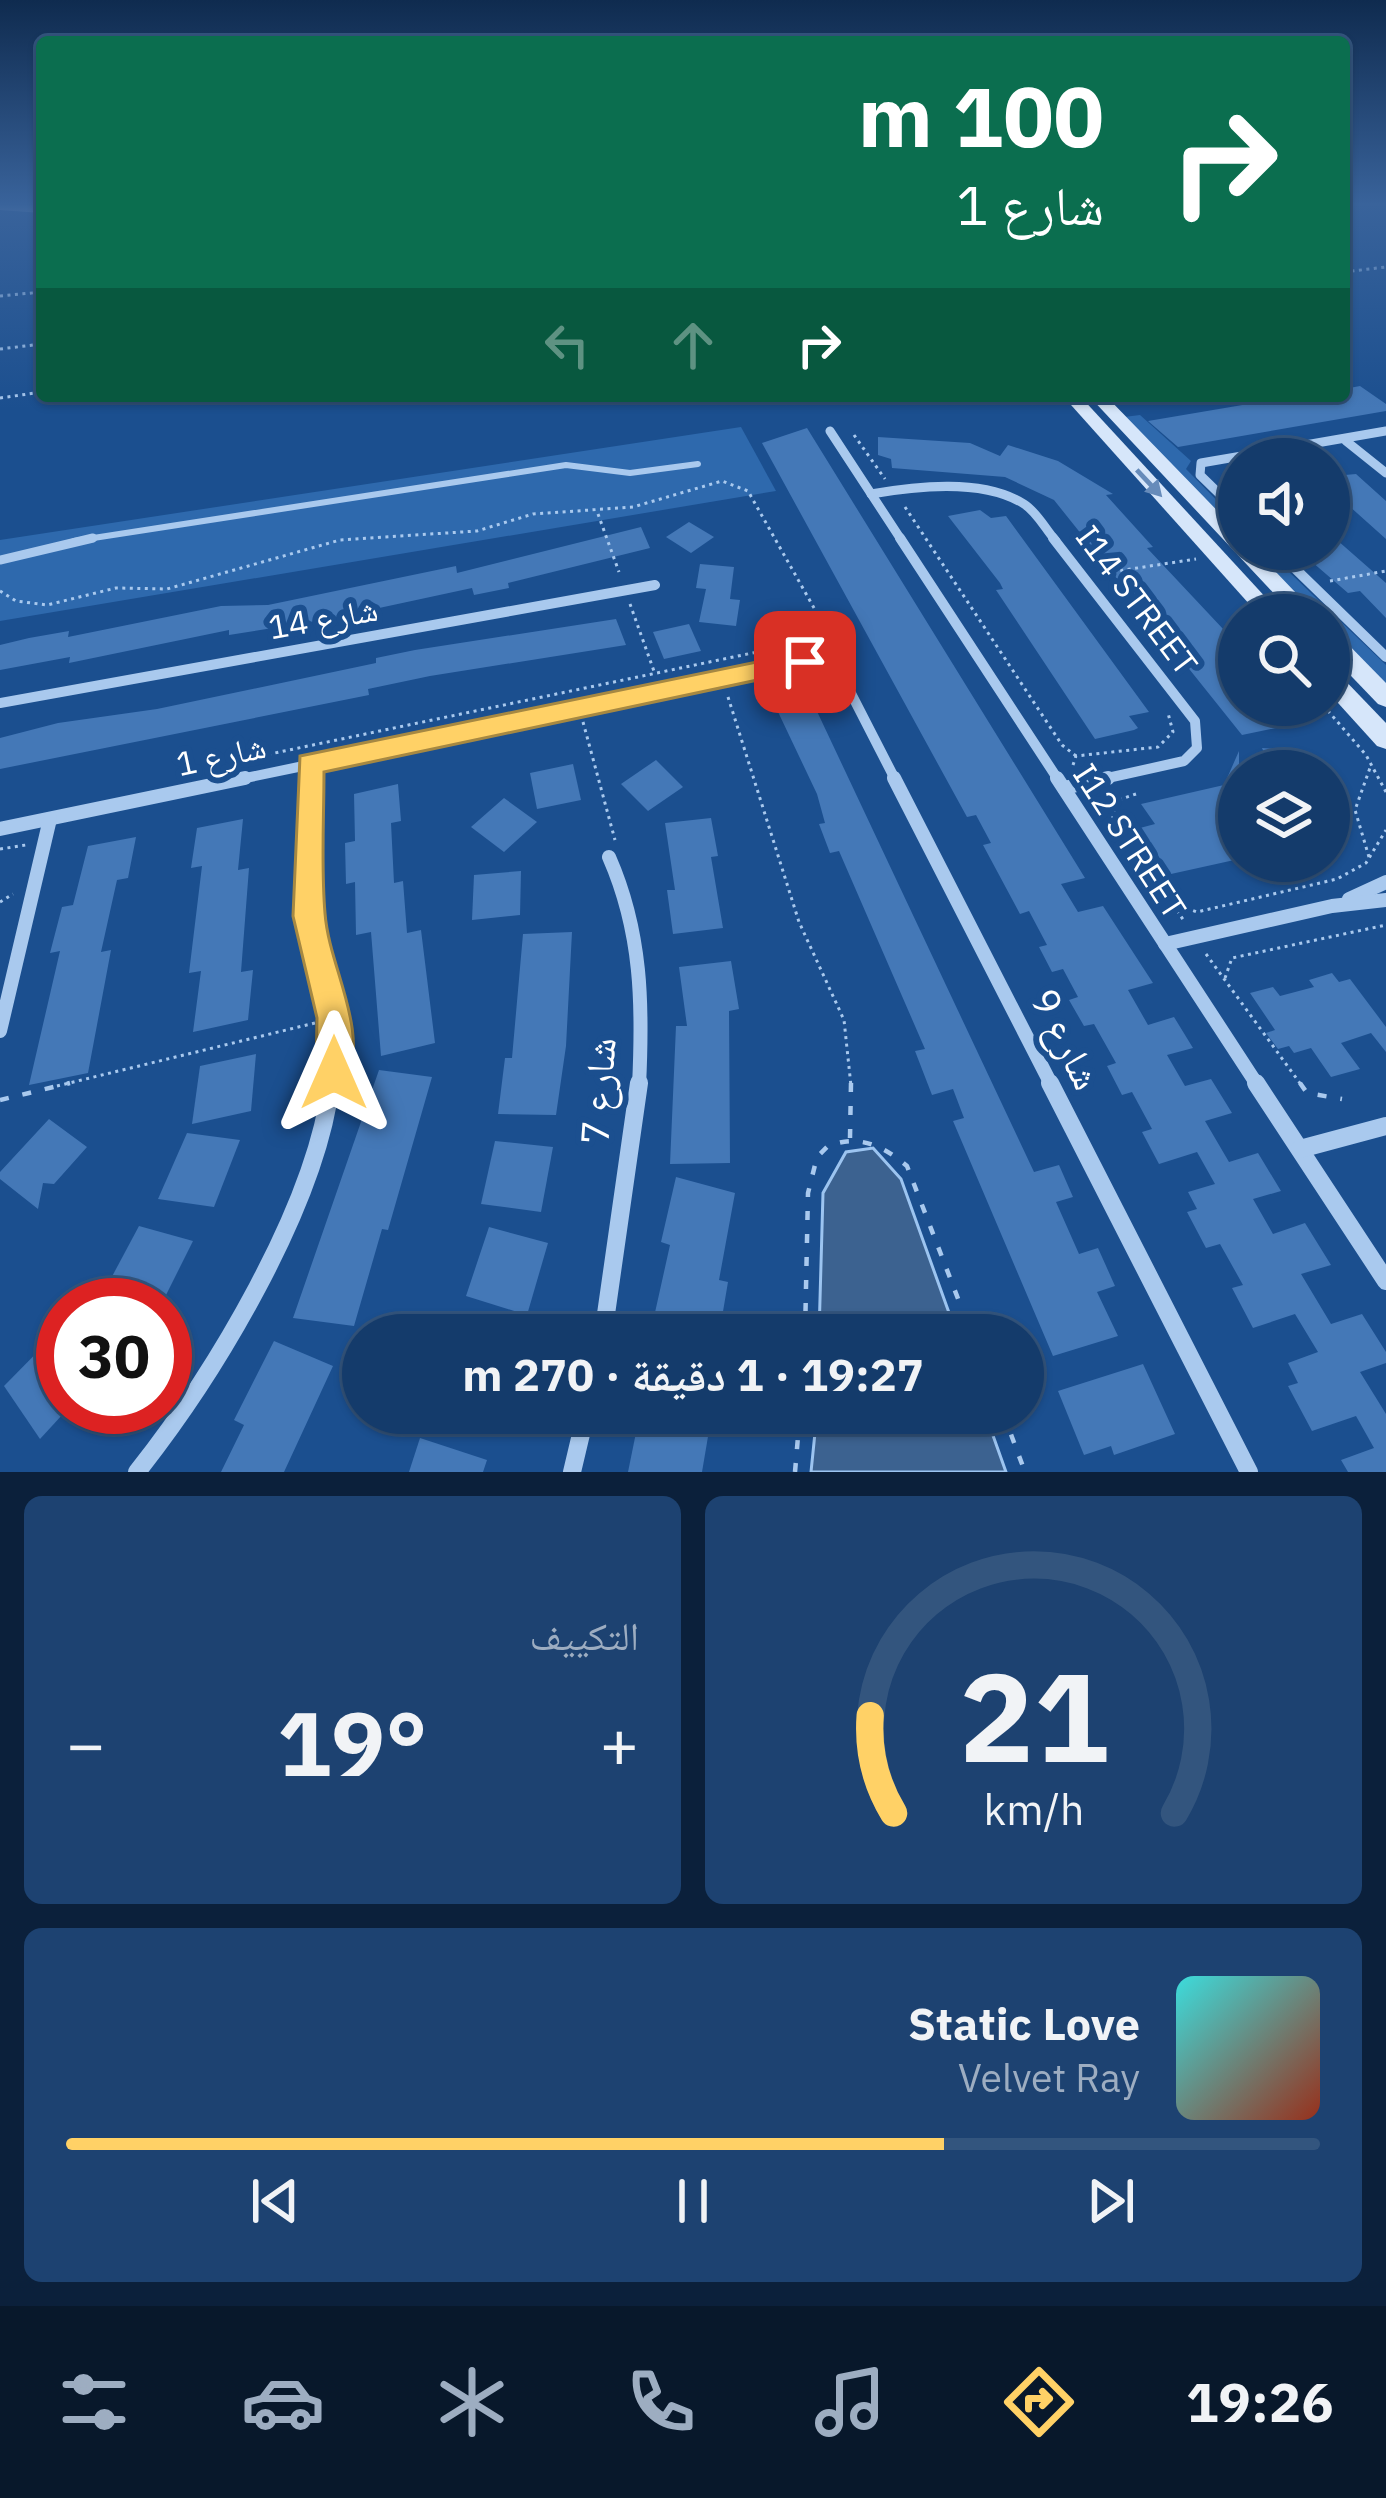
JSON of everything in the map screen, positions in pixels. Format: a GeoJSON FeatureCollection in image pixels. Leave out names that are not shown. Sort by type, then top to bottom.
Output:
{"type":"FeatureCollection","features":[{"type":"Feature","properties":{"kind":"street"},"geometry":{"type":"LineString","coordinates":[[1076,402],[1251,594]]}},
{"type":"Feature","properties":{"kind":"street"},"geometry":{"type":"LineString","coordinates":[[1103,402],[1218,523]]}},
{"type":"Feature","properties":{"kind":"street","name":"I12 STREET"},"geometry":{"type":"LineString","coordinates":[[830,430],[1386,1281]]}},
{"type":"Feature","properties":{"kind":"street"},"geometry":{"type":"LineString","coordinates":[[1350,440],[1386,431]]}},
{"type":"Feature","properties":{"kind":"street"},"geometry":{"type":"LineString","coordinates":[[1350,444],[1386,473]]}},
{"type":"Feature","properties":{"kind":"street"},"geometry":{"type":"LineString","coordinates":[[1218,460],[1198,466],[1200,475],[1218,493]]}},
{"type":"Feature","properties":{"kind":"street","name":"I14 STREET"},"geometry":{"type":"LineString","coordinates":[[871,494],[895,490],[1002,495],[1023,502],[1195,721],[1199,739],[1192,755],[1174,765],[1064,788]]}},
{"type":"Feature","properties":{"kind":"street"},"geometry":{"type":"LineString","coordinates":[[1263,570],[1286,594]]}},
{"type":"Feature","properties":{"kind":"street"},"geometry":{"type":"LineString","coordinates":[[1296,570],[1386,656]]}},
{"type":"Feature","properties":{"kind":"street","name":"شارع 14"},"geometry":{"type":"LineString","coordinates":[[0,704],[655,585]]}},
{"type":"Feature","properties":{"kind":"street"},"geometry":{"type":"LineString","coordinates":[[1350,661],[1386,698]]}},
{"type":"Feature","properties":{"kind":"street","name":"شارع 1"},"geometry":{"type":"LineString","coordinates":[[0,829],[724,678],[805,662],[828,663]]}},
{"type":"Feature","properties":{"kind":"street","name":"شارع 9"},"geometry":{"type":"LineString","coordinates":[[828,663],[845,676],[1249,1472]]}},
{"type":"Feature","properties":{"kind":"street"},"geometry":{"type":"LineString","coordinates":[[1350,693],[1386,723]]}},
{"type":"Feature","properties":{"kind":"street"},"geometry":{"type":"LineString","coordinates":[[1350,699],[1386,739]]}},
{"type":"Feature","properties":{"kind":"street"},"geometry":{"type":"LineString","coordinates":[[137,1472],[187,1410],[253,1290],[327,1102],[334,1018],[309,916],[310,764]]}},
{"type":"Feature","properties":{"kind":"street"},"geometry":{"type":"LineString","coordinates":[[0,1031],[50,819]]}},
{"type":"Feature","properties":{"kind":"street","name":"شارع 7"},"geometry":{"type":"LineString","coordinates":[[607,1314],[627,1193],[639,1000],[637,919],[614,855]]}},
{"type":"Feature","properties":{"kind":"street"},"geometry":{"type":"LineString","coordinates":[[1332,906],[1386,882]]}},
{"type":"Feature","properties":{"kind":"street"},"geometry":{"type":"LineString","coordinates":[[1165,944],[1332,906],[1386,900]]}},
{"type":"Feature","properties":{"kind":"street"},"geometry":{"type":"LineString","coordinates":[[1300,1149],[1386,1126]]}},
{"type":"Feature","properties":{"kind":"street"},"geometry":{"type":"LineString","coordinates":[[572,1472],[581,1434]]}},
{"type":"Feature","properties":{"kind":"lane"},"geometry":{"type":"LineString","coordinates":[[0,560],[57,544],[566,465],[630,473],[698,464]]}},
{"type":"Feature","properties":{"kind":"path"},"geometry":{"type":"LineString","coordinates":[[0,296],[36,293]]}},
{"type":"Feature","properties":{"kind":"path"},"geometry":{"type":"LineString","coordinates":[[0,350],[36,345]]}},
{"type":"Feature","properties":{"kind":"path"},"geometry":{"type":"LineString","coordinates":[[0,398],[36,393]]}},
{"type":"Feature","properties":{"kind":"path"},"geometry":{"type":"LineString","coordinates":[[854,435],[895,490]]}},
{"type":"Feature","properties":{"kind":"path"},"geometry":{"type":"LineString","coordinates":[[0,591],[16,601],[47,605],[116,588],[182,587],[340,539],[478,531],[533,514],[633,506],[722,481],[748,491],[826,637],[828,663]]}},
{"type":"Feature","properties":{"kind":"path"},"geometry":{"type":"LineString","coordinates":[[913,500],[904,511],[1062,746],[1076,756]]}},
{"type":"Feature","properties":{"kind":"path"},"geometry":{"type":"LineString","coordinates":[[1085,577],[1216,556]]}},
{"type":"Feature","properties":{"kind":"path"},"geometry":{"type":"LineString","coordinates":[[1310,584],[1386,572]]}},
{"type":"Feature","properties":{"kind":"path"},"geometry":{"type":"LineString","coordinates":[[246,759],[826,637]]}},
{"type":"Feature","properties":{"kind":"path"},"geometry":{"type":"LineString","coordinates":[[724,678],[799,922],[844,1020],[850,1054],[850,1138]]}},
{"type":"Feature","properties":{"kind":"path"},"geometry":{"type":"LineString","coordinates":[[579,709],[614,855]]}},
{"type":"Feature","properties":{"kind":"path"},"geometry":{"type":"LineString","coordinates":[[1340,726],[1371,764],[1386,792]]}},
{"type":"Feature","properties":{"kind":"path"},"geometry":{"type":"LineString","coordinates":[[1370,859],[1355,810],[1371,764]]}},
{"type":"Feature","properties":{"kind":"path"},"geometry":{"type":"LineString","coordinates":[[1136,794],[1115,801],[1113,817],[1194,937],[1306,1094],[1342,1099]]}},
{"type":"Feature","properties":{"kind":"path"},"geometry":{"type":"LineString","coordinates":[[1172,903],[1196,912],[1337,880],[1370,859],[1386,830]]}},
{"type":"Feature","properties":{"kind":"path"},"geometry":{"type":"LineString","coordinates":[[0,848],[45,841]]}},
{"type":"Feature","properties":{"kind":"path"},"geometry":{"type":"LineString","coordinates":[[1225,979],[1232,958],[1386,925]]}},
{"type":"Feature","properties":{"kind":"path"},"geometry":{"type":"LineString","coordinates":[[0,1100],[334,1018]]}},
{"type":"Feature","properties":{"kind":"path"},"geometry":{"type":"LineString","coordinates":[[806,1314],[811,1172],[834,1144],[850,1138],[891,1149],[907,1166],[964,1314]]}},
{"type":"Feature","properties":{"kind":"path"},"geometry":{"type":"LineString","coordinates":[[794,1472],[798,1434]]}},
{"type":"Feature","properties":{"kind":"path"},"geometry":{"type":"LineString","coordinates":[[1011,1434],[1025,1472]]}},
{"type":"Feature","properties":{"kind":"shaded area"},"geometry":{"type":"Polygon","coordinates":[[[1140,415],[1191,461],[1186,469],[1218,502],[1218,514],[1124,417],[1140,415]]]}},
{"type":"Feature","properties":{"kind":"shaded area"},"geometry":{"type":"Polygon","coordinates":[[[741,427],[776,491],[0,621],[0,540],[741,427]]]}},
{"type":"Feature","properties":{"kind":"shaded area"},"geometry":{"type":"Polygon","coordinates":[[[1272,570],[1287,570],[1312,594],[1296,594],[1272,570]]]}},
{"type":"Feature","properties":{"kind":"shaded area"},"geometry":{"type":"Polygon","coordinates":[[[1350,630],[1386,665],[1386,688],[1350,651],[1350,630]]]}},
{"type":"Feature","properties":{"kind":"shaded area"},"geometry":{"type":"Polygon","coordinates":[[[873,1148],[901,1179],[949,1314],[820,1314],[823,1193],[846,1152],[873,1148]]]}},
{"type":"Feature","properties":{"kind":"shaded area"},"geometry":{"type":"Polygon","coordinates":[[[815,1434],[992,1434],[1006,1472],[811,1472],[815,1434]]]}},
{"type":"Feature","properties":{"kind":"building"},"geometry":{"type":"Polygon","coordinates":[[[1360,386],[1386,404],[1386,411],[1178,447],[1148,421],[1260,402],[1350,402],[1350,388],[1360,386]]]}},
{"type":"Feature","properties":{"kind":"building"},"geometry":{"type":"Polygon","coordinates":[[[807,428],[1085,878],[1061,884],[1078,912],[1103,906],[1153,983],[1128,990],[1148,1025],[1174,1017],[1193,1048],[1167,1055],[1185,1086],[1211,1079],[1232,1113],[1205,1121],[1229,1162],[1258,1153],[1281,1191],[1253,1199],[1273,1234],[1305,1223],[1331,1265],[1301,1274],[1331,1324],[1362,1314],[1386,1352],[1386,1363],[1360,1372],[1386,1414],[1386,1472],[1348,1472],[1341,1460],[1374,1448],[1356,1416],[1312,1431],[1288,1386],[1298,1383],[1288,1363],[1318,1352],[1295,1314],[1253,1328],[1232,1288],[1243,1285],[1220,1244],[1206,1248],[1187,1212],[1197,1209],[1188,1192],[1215,1184],[1197,1152],[1159,1164],[1142,1132],[1152,1129],[1132,1092],[1122,1095],[1107,1066],[1116,1063],[1094,1024],[1084,1026],[1069,1000],[1078,997],[1063,969],[1052,972],[1039,947],[1047,945],[1029,911],[1020,914],[983,845],[991,843],[976,815],[967,817],[762,443],[807,428]]]}},
{"type":"Feature","properties":{"kind":"building"},"geometry":{"type":"Polygon","coordinates":[[[878,437],[970,443],[1000,456],[1008,445],[1058,461],[1113,494],[1106,495],[1153,547],[1147,548],[1218,624],[1218,705],[1054,500],[1005,477],[892,468],[891,459],[878,455],[878,437]]]}},
{"type":"Feature","properties":{"kind":"building"},"geometry":{"type":"Polygon","coordinates":[[[1356,474],[1386,501],[1386,539],[1350,507],[1350,475],[1356,474]]]}},
{"type":"Feature","properties":{"kind":"building"},"geometry":{"type":"Polygon","coordinates":[[[980,510],[991,518],[1006,516],[1149,712],[1129,716],[1138,728],[1095,739],[996,590],[1003,589],[1000,583],[948,516],[980,510]]]}},
{"type":"Feature","properties":{"kind":"building"},"geometry":{"type":"Polygon","coordinates":[[[689,522],[714,537],[691,553],[666,537],[689,522]]]}},
{"type":"Feature","properties":{"kind":"building"},"geometry":{"type":"Polygon","coordinates":[[[641,527],[650,548],[508,583],[509,588],[474,595],[472,588],[328,619],[229,635],[229,630],[69,663],[70,657],[0,670],[0,645],[29,638],[69,631],[68,637],[221,606],[268,605],[456,566],[457,573],[641,527]]]}},
{"type":"Feature","properties":{"kind":"building"},"geometry":{"type":"Polygon","coordinates":[[[1350,551],[1386,583],[1386,618],[1360,591],[1348,593],[1321,570],[1350,570],[1350,551]]]}},
{"type":"Feature","properties":{"kind":"building"},"geometry":{"type":"Polygon","coordinates":[[[700,564],[734,567],[730,599],[740,600],[736,626],[699,622],[706,589],[696,588],[700,564]]]}},
{"type":"Feature","properties":{"kind":"building"},"geometry":{"type":"Polygon","coordinates":[[[616,619],[626,645],[430,676],[368,689],[369,695],[0,769],[0,738],[58,723],[157,709],[376,663],[376,658],[415,650],[616,619]]]}},
{"type":"Feature","properties":{"kind":"building"},"geometry":{"type":"Polygon","coordinates":[[[689,624],[701,651],[664,659],[653,632],[689,624]]]}},
{"type":"Feature","properties":{"kind":"building"},"geometry":{"type":"Polygon","coordinates":[[[806,688],[1034,1172],[1059,1165],[1073,1197],[1056,1202],[1079,1254],[1098,1248],[1115,1286],[1097,1292],[1118,1336],[1053,1356],[1044,1335],[1044,1314],[1035,1314],[953,1121],[964,1118],[953,1089],[932,1095],[915,1051],[925,1049],[839,851],[830,853],[819,824],[825,823],[817,794],[770,695],[806,688]]]}},
{"type":"Feature","properties":{"kind":"building"},"geometry":{"type":"Polygon","coordinates":[[[1235,726],[1286,726],[1242,735],[1235,726]]]}},
{"type":"Feature","properties":{"kind":"building"},"geometry":{"type":"Polygon","coordinates":[[[656,760],[683,787],[648,811],[621,784],[656,760]]]}},
{"type":"Feature","properties":{"kind":"building"},"geometry":{"type":"Polygon","coordinates":[[[573,764],[581,800],[537,809],[530,773],[573,764]]]}},
{"type":"Feature","properties":{"kind":"building"},"geometry":{"type":"Polygon","coordinates":[[[398,784],[401,821],[391,823],[394,883],[403,881],[407,933],[421,930],[435,1043],[381,1056],[371,932],[356,935],[355,882],[346,884],[345,843],[355,841],[354,794],[398,784]]]}},
{"type":"Feature","properties":{"kind":"building"},"geometry":{"type":"Polygon","coordinates":[[[1218,786],[1218,864],[1171,874],[1142,833],[1140,828],[1155,824],[1141,804],[1218,786]]]}},
{"type":"Feature","properties":{"kind":"building"},"geometry":{"type":"Polygon","coordinates":[[[504,798],[537,822],[504,852],[471,827],[504,798]]]}},
{"type":"Feature","properties":{"kind":"building"},"geometry":{"type":"Polygon","coordinates":[[[711,818],[718,856],[711,857],[723,928],[673,934],[667,890],[675,890],[665,823],[711,818]]]}},
{"type":"Feature","properties":{"kind":"building"},"geometry":{"type":"Polygon","coordinates":[[[243,819],[238,870],[249,868],[241,972],[253,970],[248,1020],[193,1032],[201,971],[189,973],[202,866],[191,868],[197,828],[243,819]]]}},
{"type":"Feature","properties":{"kind":"building"},"geometry":{"type":"Polygon","coordinates":[[[136,837],[128,878],[117,880],[101,952],[111,950],[88,1073],[29,1085],[60,951],[50,953],[62,907],[73,905],[88,846],[136,837]]]}},
{"type":"Feature","properties":{"kind":"building"},"geometry":{"type":"Polygon","coordinates":[[[521,871],[520,915],[472,920],[474,875],[521,871]]]}},
{"type":"Feature","properties":{"kind":"building"},"geometry":{"type":"Polygon","coordinates":[[[572,932],[566,1046],[556,1115],[498,1114],[505,1058],[512,1058],[523,934],[572,932]]]}},
{"type":"Feature","properties":{"kind":"building"},"geometry":{"type":"Polygon","coordinates":[[[731,961],[739,1009],[729,1011],[730,1163],[670,1164],[676,1026],[687,1026],[679,967],[731,961]]]}},
{"type":"Feature","properties":{"kind":"building"},"geometry":{"type":"Polygon","coordinates":[[[1332,973],[1339,982],[1350,979],[1386,1027],[1386,1052],[1371,1033],[1341,1043],[1360,1069],[1331,1077],[1311,1048],[1294,1053],[1289,1046],[1278,1049],[1266,1033],[1275,1030],[1250,993],[1273,987],[1280,996],[1314,987],[1309,980],[1332,973]]]}},
{"type":"Feature","properties":{"kind":"building"},"geometry":{"type":"Polygon","coordinates":[[[256,1054],[251,1111],[192,1124],[200,1066],[256,1054]]]}},
{"type":"Feature","properties":{"kind":"building"},"geometry":{"type":"Polygon","coordinates":[[[379,1070],[432,1077],[388,1230],[382,1229],[357,1314],[342,1314],[342,1324],[293,1318],[379,1070]]]}},
{"type":"Feature","properties":{"kind":"building"},"geometry":{"type":"Polygon","coordinates":[[[49,1119],[87,1147],[54,1184],[43,1183],[38,1209],[0,1179],[0,1172],[49,1119]]]}},
{"type":"Feature","properties":{"kind":"building"},"geometry":{"type":"Polygon","coordinates":[[[187,1133],[240,1140],[214,1207],[158,1199],[187,1133]]]}},
{"type":"Feature","properties":{"kind":"building"},"geometry":{"type":"Polygon","coordinates":[[[495,1141],[553,1147],[541,1212],[481,1204],[495,1141]]]}},
{"type":"Feature","properties":{"kind":"building"},"geometry":{"type":"Polygon","coordinates":[[[676,1177],[735,1193],[719,1280],[728,1282],[723,1314],[655,1314],[670,1245],[661,1242],[676,1177]]]}},
{"type":"Feature","properties":{"kind":"building"},"geometry":{"type":"Polygon","coordinates":[[[139,1226],[193,1241],[174,1278],[111,1278],[139,1226]]]}},
{"type":"Feature","properties":{"kind":"building"},"geometry":{"type":"Polygon","coordinates":[[[489,1227],[548,1243],[527,1314],[466,1296],[489,1227]]]}},
{"type":"Feature","properties":{"kind":"building"},"geometry":{"type":"Polygon","coordinates":[[[274,1341],[333,1366],[284,1472],[221,1472],[244,1425],[234,1420],[274,1341]]]}},
{"type":"Feature","properties":{"kind":"building"},"geometry":{"type":"Polygon","coordinates":[[[36,1353],[36,1433],[4,1386],[36,1353]]]}},
{"type":"Feature","properties":{"kind":"building"},"geometry":{"type":"Polygon","coordinates":[[[1143,1364],[1175,1434],[1114,1455],[1111,1446],[1084,1455],[1058,1391],[1143,1364]]]}},
{"type":"Feature","properties":{"kind":"building"},"geometry":{"type":"Polygon","coordinates":[[[636,1434],[708,1434],[702,1472],[628,1472],[636,1434]]]}},
{"type":"Feature","properties":{"kind":"building"},"geometry":{"type":"Polygon","coordinates":[[[420,1438],[487,1460],[483,1472],[409,1472],[420,1438]]]}},
{"type":"Feature","properties":{"kind":"route"},"geometry":{"type":"LineString","coordinates":[[334,1073],[334,1018],[309,916],[310,764],[805,662]]}}]}
